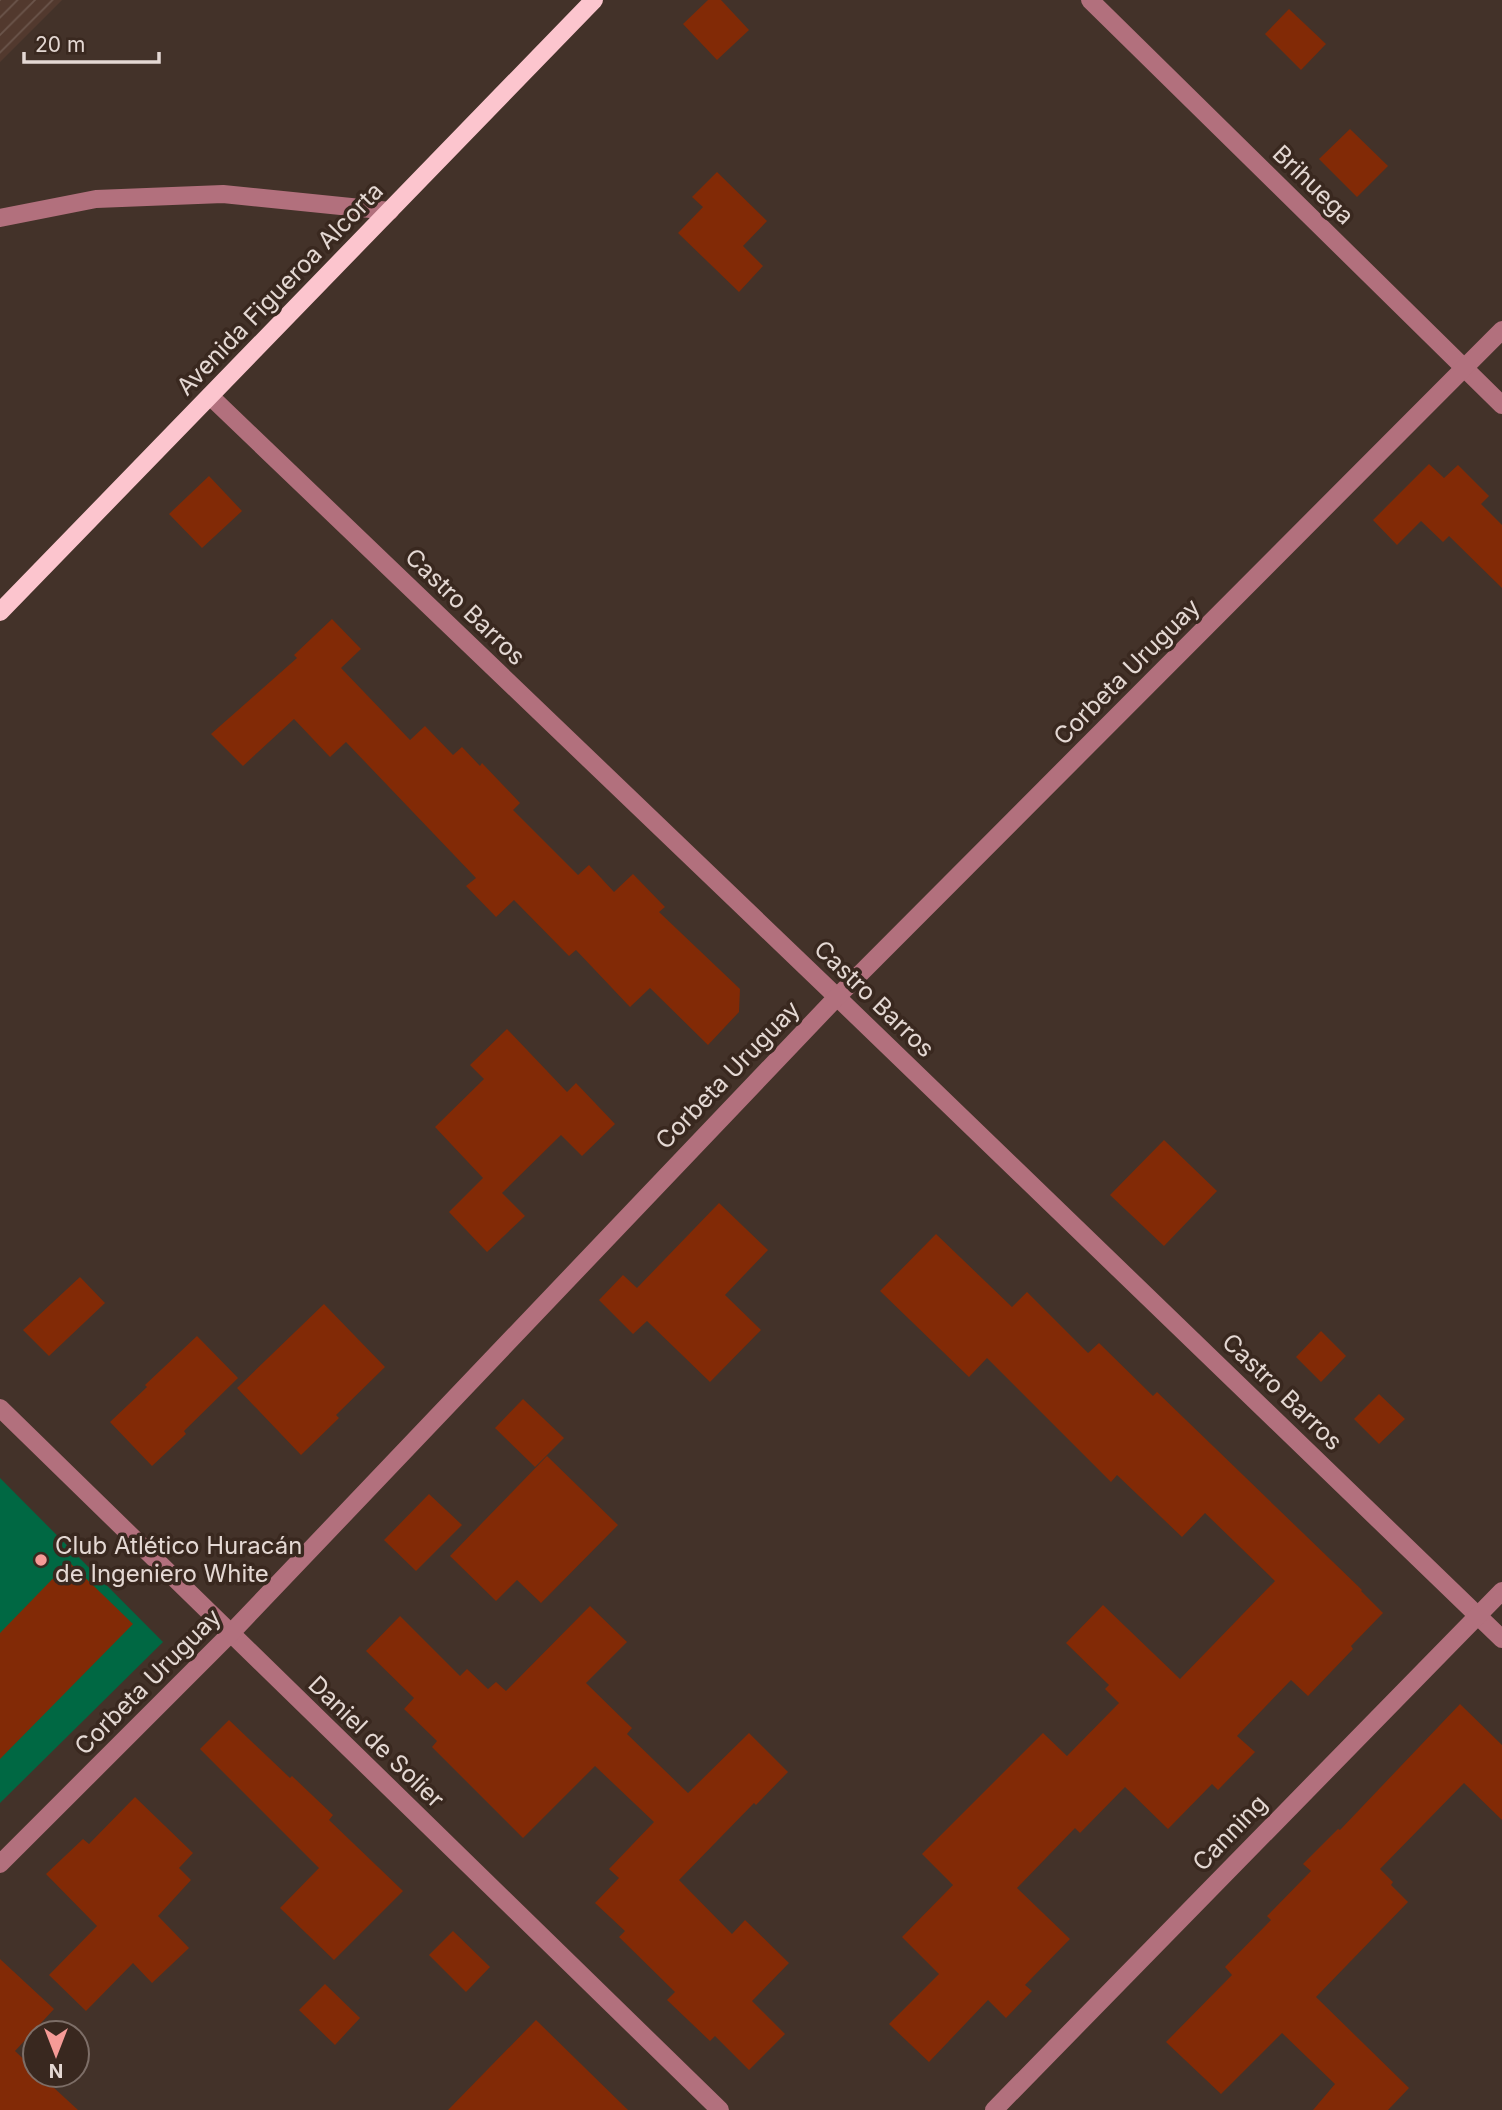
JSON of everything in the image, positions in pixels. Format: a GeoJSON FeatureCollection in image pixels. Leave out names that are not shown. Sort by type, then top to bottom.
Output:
{"type":"FeatureCollection","features":[{"type":"Feature","properties":{"kind":"main road","name":"Avenida Figueroa Alcorta"},"geometry":{"type":"LineString","coordinates":[[0,612],[594,0]]}},
{"type":"Feature","properties":{"kind":"street","name":"Brihuega"},"geometry":{"type":"LineString","coordinates":[[1090,0],[1502,405]]}},
{"type":"Feature","properties":{"kind":"street"},"geometry":{"type":"LineString","coordinates":[[0,218],[96,199],[223,194],[390,211]]}},
{"type":"Feature","properties":{"kind":"street","name":"Corbeta Uruguay"},"geometry":{"type":"LineString","coordinates":[[0,1864],[230,1634],[837,997],[1502,330]]}},
{"type":"Feature","properties":{"kind":"street","name":"Castro Barros"},"geometry":{"type":"LineString","coordinates":[[210,397],[1502,1639]]}},
{"type":"Feature","properties":{"kind":"street","name":"Daniel de Solier"},"geometry":{"type":"LineString","coordinates":[[0,1408],[720,2110]]}},
{"type":"Feature","properties":{"kind":"street","name":"Canning"},"geometry":{"type":"LineString","coordinates":[[994,2110],[1502,1591]]}},
{"type":"Feature","properties":{"kind":"shaded area"},"geometry":{"type":"Polygon","coordinates":[[[0,0],[62,0],[0,62],[0,0]]]}},
{"type":"Feature","properties":{"kind":"green space","name":"Club Atlético Huracán de Ingeniero White"},"geometry":{"type":"Polygon","coordinates":[[[0,1478],[163,1642],[0,1803],[0,1478]]]}},
{"type":"Feature","properties":{"kind":"building"},"geometry":{"type":"Polygon","coordinates":[[[708,0],[721,0],[749,30],[717,60],[683,24],[708,0]]]}},
{"type":"Feature","properties":{"kind":"building"},"geometry":{"type":"Polygon","coordinates":[[[1289,9],[1326,44],[1301,70],[1265,34],[1289,9]]]}},
{"type":"Feature","properties":{"kind":"building"},"geometry":{"type":"Polygon","coordinates":[[[1350,129],[1388,166],[1357,197],[1319,159],[1350,129]]]}},
{"type":"Feature","properties":{"kind":"building"},"geometry":{"type":"Polygon","coordinates":[[[717,172],[767,221],[743,246],[763,266],[739,292],[678,233],[703,207],[692,197],[717,172]]]}},
{"type":"Feature","properties":{"kind":"building"},"geometry":{"type":"Polygon","coordinates":[[[1429,464],[1444,478],[1458,465],[1489,496],[1481,504],[1502,525],[1502,588],[1449,536],[1443,542],[1421,521],[1397,545],[1373,520],[1429,464]]]}},
{"type":"Feature","properties":{"kind":"building"},"geometry":{"type":"Polygon","coordinates":[[[209,476],[242,511],[202,548],[169,514],[209,476]]]}},
{"type":"Feature","properties":{"kind":"building"},"geometry":{"type":"Polygon","coordinates":[[[332,619],[361,649],[341,668],[410,740],[425,726],[453,755],[462,747],[480,766],[482,763],[520,803],[513,810],[578,875],[589,865],[614,892],[633,874],[665,907],[659,912],[740,989],[739,1012],[708,1045],[650,988],[630,1007],[576,950],[569,956],[514,900],[496,917],[466,886],[476,878],[346,742],[330,757],[294,719],[243,766],[211,734],[297,658],[294,655],[332,619]]]}},
{"type":"Feature","properties":{"kind":"building"},"geometry":{"type":"Polygon","coordinates":[[[507,1029],[567,1092],[576,1083],[615,1124],[582,1156],[561,1135],[502,1193],[525,1216],[487,1252],[449,1212],[483,1178],[435,1127],[484,1079],[470,1065],[507,1029]]]}},
{"type":"Feature","properties":{"kind":"building"},"geometry":{"type":"Polygon","coordinates":[[[1164,1140],[1217,1191],[1164,1246],[1110,1195],[1164,1140]]]}},
{"type":"Feature","properties":{"kind":"building"},"geometry":{"type":"Polygon","coordinates":[[[719,1203],[768,1250],[725,1295],[761,1330],[710,1382],[647,1321],[633,1334],[599,1300],[623,1275],[637,1288],[719,1203]]]}},
{"type":"Feature","properties":{"kind":"building"},"geometry":{"type":"Polygon","coordinates":[[[936,1234],[1012,1307],[1027,1292],[1088,1353],[1099,1343],[1153,1396],[1157,1392],[1383,1613],[1308,1696],[1291,1680],[1237,1736],[1255,1752],[1218,1790],[1212,1784],[1168,1829],[1125,1787],[1080,1833],[1075,1828],[1017,1888],[1070,1939],[1025,1985],[1032,1991],[1006,2018],[988,2000],[929,2062],[889,2024],[939,1974],[902,1937],[953,1885],[922,1854],[1043,1733],[1067,1756],[1119,1703],[1105,1689],[1109,1685],[1066,1643],[1103,1605],[1180,1679],[1275,1581],[1205,1513],[1182,1537],[1117,1475],[1111,1482],[987,1358],[969,1377],[880,1291],[936,1234]]]}},
{"type":"Feature","properties":{"kind":"building"},"geometry":{"type":"Polygon","coordinates":[[[80,1277],[105,1303],[49,1356],[23,1330],[80,1277]]]}},
{"type":"Feature","properties":{"kind":"building"},"geometry":{"type":"Polygon","coordinates":[[[324,1304],[385,1367],[336,1415],[339,1418],[301,1455],[237,1388],[324,1304]]]}},
{"type":"Feature","properties":{"kind":"building"},"geometry":{"type":"Polygon","coordinates":[[[1321,1331],[1346,1356],[1321,1382],[1296,1357],[1321,1331]]]}},
{"type":"Feature","properties":{"kind":"building"},"geometry":{"type":"Polygon","coordinates":[[[197,1336],[238,1378],[152,1466],[110,1422],[197,1336]]]}},
{"type":"Feature","properties":{"kind":"building"},"geometry":{"type":"Polygon","coordinates":[[[1379,1394],[1405,1419],[1379,1444],[1354,1419],[1379,1394]]]}},
{"type":"Feature","properties":{"kind":"building"},"geometry":{"type":"Polygon","coordinates":[[[523,1399],[564,1438],[535,1467],[495,1428],[523,1399]]]}},
{"type":"Feature","properties":{"kind":"building"},"geometry":{"type":"Polygon","coordinates":[[[547,1456],[618,1525],[541,1603],[517,1580],[496,1601],[450,1556],[547,1456]]]}},
{"type":"Feature","properties":{"kind":"building"},"geometry":{"type":"Polygon","coordinates":[[[429,1494],[462,1525],[416,1571],[384,1540],[429,1494]]]}},
{"type":"Feature","properties":{"kind":"building"},"geometry":{"type":"Polygon","coordinates":[[[69,1562],[133,1624],[0,1759],[0,1633],[69,1562]]]}},
{"type":"Feature","properties":{"kind":"building"},"geometry":{"type":"Polygon","coordinates":[[[590,1606],[627,1642],[586,1683],[632,1728],[627,1734],[688,1793],[749,1733],[788,1772],[679,1880],[732,1934],[745,1920],[789,1963],[752,2001],[785,2034],[749,2070],[715,2036],[710,2041],[667,2000],[675,1992],[619,1937],[625,1931],[595,1903],[619,1878],[609,1869],[654,1822],[595,1766],[523,1838],[432,1747],[437,1741],[404,1709],[414,1698],[366,1651],[400,1616],[460,1676],[467,1669],[488,1689],[496,1682],[506,1691],[590,1606]]]}},
{"type":"Feature","properties":{"kind":"building"},"geometry":{"type":"Polygon","coordinates":[[[1460,1704],[1502,1745],[1502,1820],[1464,1783],[1380,1869],[1408,1902],[1316,1997],[1409,2088],[1388,2110],[1313,2110],[1335,2084],[1282,2033],[1221,2094],[1166,2042],[1232,1975],[1225,1967],[1271,1920],[1267,1916],[1311,1871],[1303,1864],[1340,1830],[1460,1704]]]}},
{"type":"Feature","properties":{"kind":"building"},"geometry":{"type":"Polygon","coordinates":[[[229,1720],[333,1815],[329,1820],[403,1891],[334,1960],[280,1908],[319,1868],[200,1749],[229,1720]]]}},
{"type":"Feature","properties":{"kind":"building"},"geometry":{"type":"Polygon","coordinates":[[[135,1797],[193,1853],[179,1868],[191,1880],[158,1916],[189,1948],[152,1983],[133,1963],[86,2011],[49,1975],[97,1926],[46,1874],[83,1839],[89,1844],[135,1797]]]}},
{"type":"Feature","properties":{"kind":"building"},"geometry":{"type":"Polygon","coordinates":[[[453,1931],[490,1967],[466,1992],[429,1955],[453,1931]]]}},
{"type":"Feature","properties":{"kind":"building"},"geometry":{"type":"Polygon","coordinates":[[[0,1959],[54,2009],[45,2019],[21,2019],[21,2045],[15,2051],[21,2057],[21,2089],[55,2089],[78,2110],[0,2110],[0,1959]]]}},
{"type":"Feature","properties":{"kind":"building"},"geometry":{"type":"Polygon","coordinates":[[[325,1984],[360,2018],[335,2045],[299,2010],[325,1984]]]}},
{"type":"Feature","properties":{"kind":"building"},"geometry":{"type":"Polygon","coordinates":[[[536,2020],[628,2110],[448,2110],[536,2020]]]}},
{"type":"Feature","properties":{"kind":"place","name":"Club Atlético Huracán de Ingeniero White"},"geometry":{"type":"Point","coordinates":[41,1560]}}]}
